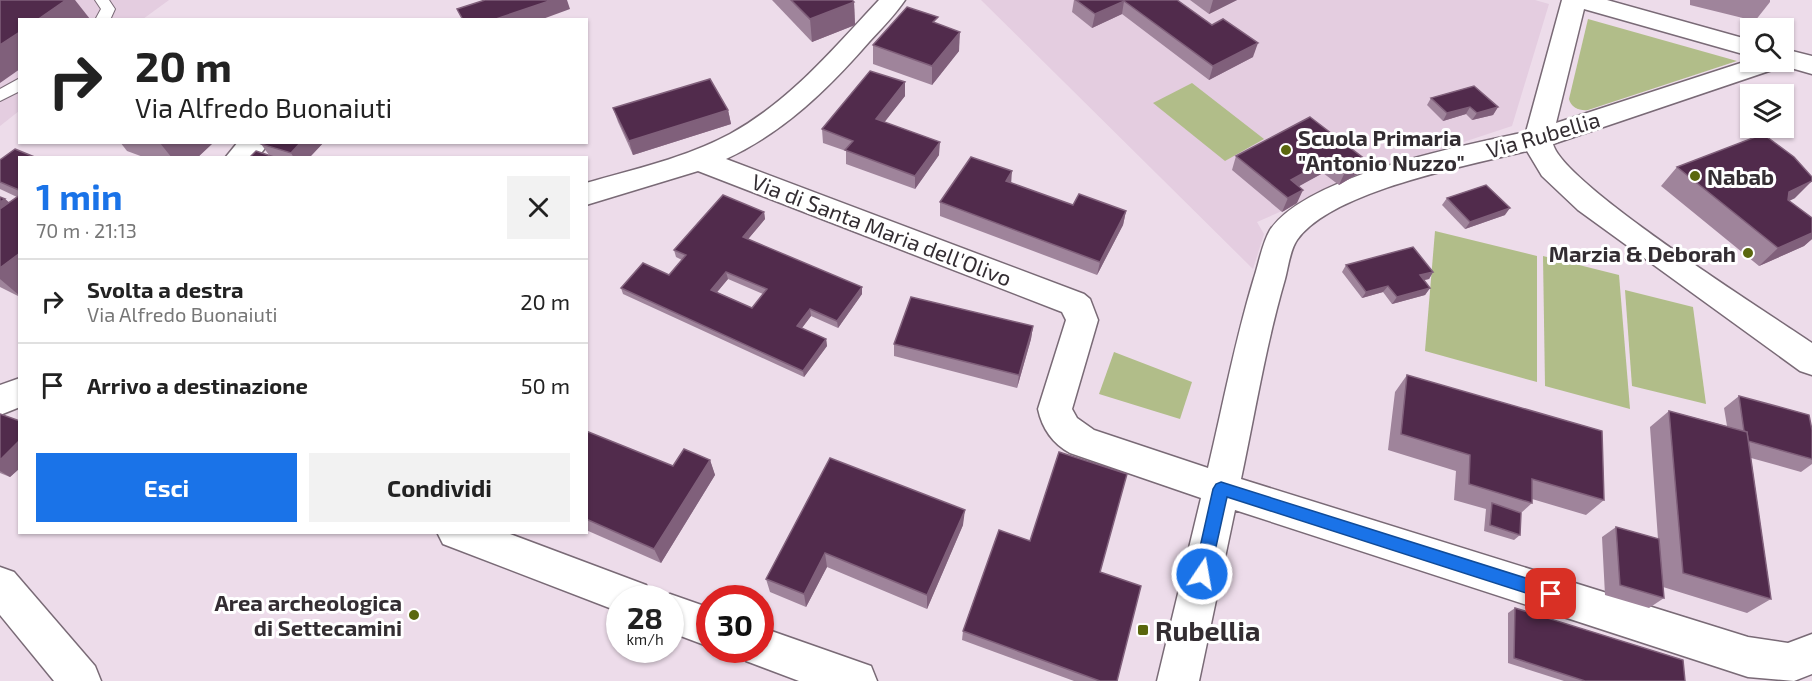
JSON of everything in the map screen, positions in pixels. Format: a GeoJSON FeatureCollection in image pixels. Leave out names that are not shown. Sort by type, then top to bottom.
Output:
{"type":"FeatureCollection","features":[{"type":"Feature","properties":{"kind":"street"},"geometry":{"type":"LineString","coordinates":[[588,193],[699,160],[757,131],[801,99],[893,0]]}},
{"type":"Feature","properties":{"kind":"street"},"geometry":{"type":"LineString","coordinates":[[1574,0],[1538,139],[1542,152],[1552,169],[1588,202],[1650,248],[1812,361]]}},
{"type":"Feature","properties":{"kind":"street"},"geometry":{"type":"LineString","coordinates":[[1579,0],[1740,45]]}},
{"type":"Feature","properties":{"kind":"street"},"geometry":{"type":"LineString","coordinates":[[1794,61],[1812,65]]}},
{"type":"Feature","properties":{"kind":"street","name":"Via Rubellia"},"geometry":{"type":"LineString","coordinates":[[1221,489],[1247,370],[1279,245],[1287,231],[1300,218],[1340,195],[1377,180],[1444,160],[1538,139],[1740,72]]}},
{"type":"Feature","properties":{"kind":"street"},"geometry":{"type":"LineString","coordinates":[[241,156],[254,144]]}},
{"type":"Feature","properties":{"kind":"street","name":"Via di Santa Maria dell'Olivo"},"geometry":{"type":"LineString","coordinates":[[699,160],[1066,299],[1079,308],[1082,320],[1056,402],[1056,416],[1059,423],[1073,437],[1083,442],[1221,489]]}},
{"type":"Feature","properties":{"kind":"street"},"geometry":{"type":"LineString","coordinates":[[0,400],[18,393]]}},
{"type":"Feature","properties":{"kind":"street"},"geometry":{"type":"LineString","coordinates":[[1178,681],[1221,489],[1748,657],[1788,663],[1812,654]]}},
{"type":"Feature","properties":{"kind":"street"},"geometry":{"type":"LineString","coordinates":[[461,534],[606,588]]}},
{"type":"Feature","properties":{"kind":"street"},"geometry":{"type":"LineString","coordinates":[[0,585],[80,681]]}},
{"type":"Feature","properties":{"kind":"street"},"geometry":{"type":"LineString","coordinates":[[774,652],[856,681]]}},
{"type":"Feature","properties":{"kind":"lane"},"geometry":{"type":"LineString","coordinates":[[102,0],[108,9],[103,18]]}},
{"type":"Feature","properties":{"kind":"lane"},"geometry":{"type":"LineString","coordinates":[[0,96],[18,84]]}},
{"type":"Feature","properties":{"kind":"shaded area"},"geometry":{"type":"Polygon","coordinates":[[[0,0],[169,0],[144,18],[18,18],[18,112],[0,126],[0,0]]]}},
{"type":"Feature","properties":{"kind":"shaded area","name":"Scuola Primaria \"Antonio Nuzzo\""},"geometry":{"type":"Polygon","coordinates":[[[981,0],[1535,0],[1549,4],[1512,126],[1364,175],[1257,222],[1264,234],[1253,269],[981,0]]]}},
{"type":"Feature","properties":{"kind":"green space"},"geometry":{"type":"Polygon","coordinates":[[[1588,19],[1737,61],[1588,110],[1579,109],[1572,105],[1569,99],[1588,19]]]}},
{"type":"Feature","properties":{"kind":"green space"},"geometry":{"type":"Polygon","coordinates":[[[1192,83],[1264,139],[1225,161],[1153,103],[1192,83]]]}},
{"type":"Feature","properties":{"kind":"green space"},"geometry":{"type":"Polygon","coordinates":[[[1435,231],[1537,256],[1537,382],[1425,351],[1435,231]]]}},
{"type":"Feature","properties":{"kind":"green space"},"geometry":{"type":"Polygon","coordinates":[[[1543,256],[1619,275],[1630,409],[1545,386],[1543,256]]]}},
{"type":"Feature","properties":{"kind":"green space"},"geometry":{"type":"Polygon","coordinates":[[[1625,290],[1693,307],[1706,404],[1632,386],[1625,290]]]}},
{"type":"Feature","properties":{"kind":"green space"},"geometry":{"type":"Polygon","coordinates":[[[1114,352],[1192,382],[1180,419],[1099,394],[1114,352]]]}},
{"type":"Feature","properties":{"kind":"building"},"geometry":{"type":"Polygon","coordinates":[[[0,0],[66,0],[40,18],[18,18],[18,33],[0,45],[0,0]]]}},
{"type":"Feature","properties":{"kind":"building"},"geometry":{"type":"Polygon","coordinates":[[[485,0],[552,0],[499,18],[462,18],[457,9],[485,0]]]}},
{"type":"Feature","properties":{"kind":"building"},"geometry":{"type":"Polygon","coordinates":[[[791,0],[852,0],[854,2],[810,19],[791,0]]]}},
{"type":"Feature","properties":{"kind":"building"},"geometry":{"type":"Polygon","coordinates":[[[1076,0],[1177,0],[1212,25],[1223,19],[1258,43],[1213,66],[1124,1],[1095,14],[1076,0]]]}},
{"type":"Feature","properties":{"kind":"building"},"geometry":{"type":"Polygon","coordinates":[[[907,7],[938,17],[933,22],[960,32],[932,66],[873,45],[907,7]]]}},
{"type":"Feature","properties":{"kind":"building"},"geometry":{"type":"Polygon","coordinates":[[[870,71],[905,82],[876,119],[940,142],[915,176],[845,150],[853,141],[822,129],[870,71]]]}},
{"type":"Feature","properties":{"kind":"building"},"geometry":{"type":"Polygon","coordinates":[[[710,79],[728,110],[629,141],[613,108],[710,79]]]}},
{"type":"Feature","properties":{"kind":"building"},"geometry":{"type":"Polygon","coordinates":[[[1474,86],[1498,107],[1477,113],[1470,107],[1447,113],[1431,98],[1474,86]]]}},
{"type":"Feature","properties":{"kind":"building"},"geometry":{"type":"Polygon","coordinates":[[[1310,117],[1366,160],[1345,172],[1329,159],[1291,180],[1303,190],[1288,198],[1236,156],[1310,117]]]}},
{"type":"Feature","properties":{"kind":"building"},"geometry":{"type":"Polygon","coordinates":[[[1753,138],[1768,138],[1794,157],[1812,177],[1812,181],[1789,192],[1788,200],[1812,218],[1812,233],[1778,248],[1677,167],[1753,138]]]}},
{"type":"Feature","properties":{"kind":"building"},"geometry":{"type":"Polygon","coordinates":[[[261,144],[299,144],[291,153],[261,144]]]}},
{"type":"Feature","properties":{"kind":"building"},"geometry":{"type":"Polygon","coordinates":[[[15,149],[32,156],[18,156],[18,190],[0,182],[0,160],[15,149]]]}},
{"type":"Feature","properties":{"kind":"building"},"geometry":{"type":"Polygon","coordinates":[[[256,151],[271,156],[251,156],[256,151]]]}},
{"type":"Feature","properties":{"kind":"building"},"geometry":{"type":"Polygon","coordinates":[[[971,157],[1012,171],[1006,181],[1073,205],[1079,194],[1126,211],[1100,262],[940,202],[971,157]]]}},
{"type":"Feature","properties":{"kind":"building"},"geometry":{"type":"Polygon","coordinates":[[[1486,185],[1510,208],[1470,222],[1447,198],[1486,185]]]}},
{"type":"Feature","properties":{"kind":"building"},"geometry":{"type":"Polygon","coordinates":[[[723,195],[764,212],[743,237],[862,287],[837,321],[810,309],[797,326],[826,339],[803,371],[621,288],[643,263],[669,275],[686,255],[674,250],[723,195]],[[726,272],[711,290],[752,308],[767,289],[726,272]]]}},
{"type":"Feature","properties":{"kind":"building"},"geometry":{"type":"Polygon","coordinates":[[[18,196],[18,254],[0,268],[0,209],[18,196]]]}},
{"type":"Feature","properties":{"kind":"building"},"geometry":{"type":"Polygon","coordinates":[[[1413,247],[1433,272],[1420,275],[1430,288],[1397,297],[1388,286],[1366,292],[1346,265],[1413,247]]]}},
{"type":"Feature","properties":{"kind":"building"},"geometry":{"type":"Polygon","coordinates":[[[911,297],[1033,326],[1019,375],[894,344],[911,297]]]}},
{"type":"Feature","properties":{"kind":"building"},"geometry":{"type":"Polygon","coordinates":[[[1407,375],[1602,431],[1604,500],[1532,479],[1532,503],[1469,484],[1470,455],[1401,434],[1407,375]]]}},
{"type":"Feature","properties":{"kind":"building"},"geometry":{"type":"Polygon","coordinates":[[[1739,396],[1809,415],[1812,430],[1812,459],[1748,441],[1747,432],[1744,431],[1739,396]]]}},
{"type":"Feature","properties":{"kind":"building"},"geometry":{"type":"Polygon","coordinates":[[[1669,411],[1747,432],[1771,599],[1683,573],[1669,411]]]}},
{"type":"Feature","properties":{"kind":"building"},"geometry":{"type":"Polygon","coordinates":[[[0,414],[18,420],[18,442],[0,460],[0,414]]]}},
{"type":"Feature","properties":{"kind":"building"},"geometry":{"type":"Polygon","coordinates":[[[588,432],[673,466],[684,449],[710,460],[654,549],[588,520],[588,432]]]}},
{"type":"Feature","properties":{"kind":"building"},"geometry":{"type":"Polygon","coordinates":[[[1059,452],[1127,474],[1100,572],[1141,586],[1117,681],[1100,681],[963,631],[999,530],[1030,541],[1059,452]]]}},
{"type":"Feature","properties":{"kind":"building"},"geometry":{"type":"Polygon","coordinates":[[[830,458],[965,510],[927,595],[825,553],[804,594],[766,579],[830,458]]]}},
{"type":"Feature","properties":{"kind":"building"},"geometry":{"type":"Polygon","coordinates":[[[1492,503],[1521,513],[1520,535],[1490,525],[1492,503]]]}},
{"type":"Feature","properties":{"kind":"building"},"geometry":{"type":"Polygon","coordinates":[[[1616,527],[1659,539],[1664,598],[1620,585],[1616,527]]]}},
{"type":"Feature","properties":{"kind":"building"},"geometry":{"type":"Polygon","coordinates":[[[1515,608],[1683,660],[1685,681],[1585,681],[1514,658],[1515,608]]]}},
{"type":"Feature","properties":{"kind":"place","name":"Scuola Primaria \"Antonio Nuzzo\""},"geometry":{"type":"Point","coordinates":[1286,150]}},
{"type":"Feature","properties":{"kind":"place","name":"Nabab"},"geometry":{"type":"Point","coordinates":[1695,176]}},
{"type":"Feature","properties":{"kind":"place","name":"Marzia & Deborah"},"geometry":{"type":"Point","coordinates":[1748,253]}},
{"type":"Feature","properties":{"kind":"place","name":"Area archeologica di Settecamini"},"geometry":{"type":"Point","coordinates":[414,615]}},
{"type":"Feature","properties":{"kind":"place","name":"Rubellia"},"geometry":{"type":"Point","coordinates":[1143,630]}},
{"type":"Feature","properties":{"kind":"route"},"geometry":{"type":"LineString","coordinates":[[1202,574],[1221,489],[1551,594]]}}]}
